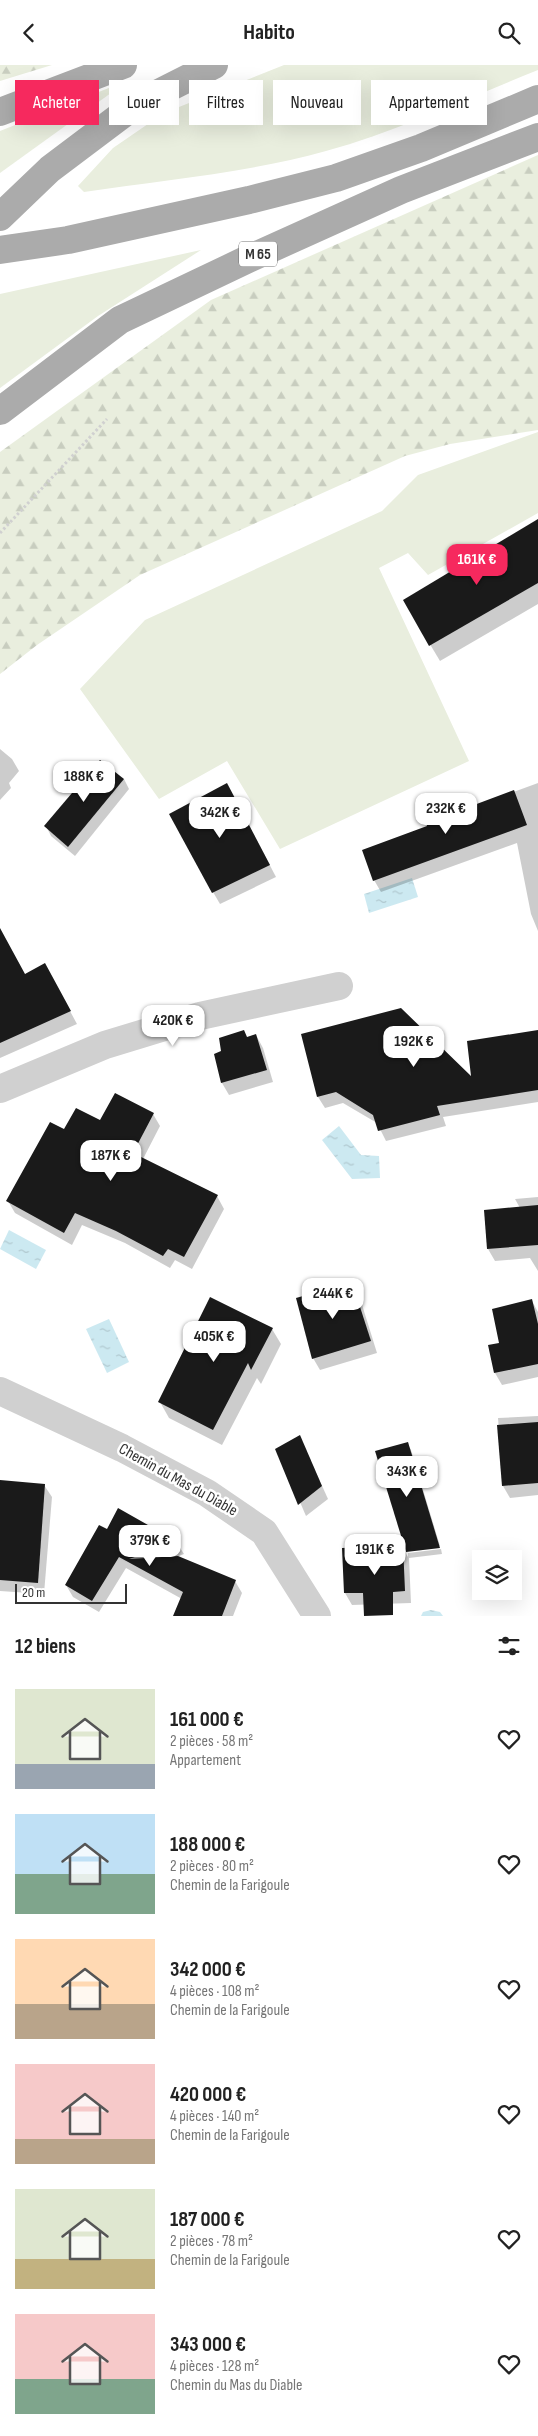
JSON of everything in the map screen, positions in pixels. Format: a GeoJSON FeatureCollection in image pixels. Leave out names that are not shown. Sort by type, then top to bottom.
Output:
{"type":"FeatureCollection","features":[{"type":"Feature","properties":{"kind":"main road"},"geometry":{"type":"LineString","coordinates":[[0,112],[123,65]]}},
{"type":"Feature","properties":{"kind":"main road"},"geometry":{"type":"LineString","coordinates":[[0,217],[50,169],[135,105],[214,65]]}},
{"type":"Feature","properties":{"kind":"main road"},"geometry":{"type":"LineString","coordinates":[[0,249],[68,240],[249,200],[336,178],[421,148],[538,99]]}},
{"type":"Feature","properties":{"kind":"main road","name":"M 65"},"geometry":{"type":"LineString","coordinates":[[0,411],[120,320],[248,259],[401,190],[538,137]]}},
{"type":"Feature","properties":{"kind":"street"},"geometry":{"type":"LineString","coordinates":[[0,1089],[105,1045],[200,1016],[339,986]]}},
{"type":"Feature","properties":{"kind":"street","name":"Chemin du Mas du Diable"},"geometry":{"type":"LineString","coordinates":[[0,1391],[122,1448],[181,1479],[207,1493],[264,1531],[317,1616]]}},
{"type":"Feature","properties":{"kind":"path"},"geometry":{"type":"LineString","coordinates":[[0,533],[107,419]]}},
{"type":"Feature","properties":{"kind":"green space"},"geometry":{"type":"Polygon","coordinates":[[[0,65],[52,65],[0,81],[0,65]]]}},
{"type":"Feature","properties":{"kind":"green space"},"geometry":{"type":"Polygon","coordinates":[[[284,65],[538,65],[538,70],[487,91],[487,80],[371,80],[371,125],[403,125],[353,143],[296,159],[205,175],[84,192],[78,186],[113,148],[147,125],[179,125],[179,107],[189,103],[189,125],[263,125],[263,80],[246,80],[284,65]]]}},
{"type":"Feature","properties":{"kind":"green space"},"geometry":{"type":"Polygon","coordinates":[[[109,88],[109,94],[99,102],[99,92],[109,88]]]}},
{"type":"Feature","properties":{"kind":"green space"},"geometry":{"type":"Polygon","coordinates":[[[15,125],[67,125],[0,173],[0,131],[15,125]]]}},
{"type":"Feature","properties":{"kind":"green space"},"geometry":{"type":"Polygon","coordinates":[[[538,155],[538,430],[450,444],[405,456],[140,575],[37,645],[0,674],[0,452],[211,300],[538,155]]]}},
{"type":"Feature","properties":{"kind":"green space"},"geometry":{"type":"Polygon","coordinates":[[[201,250],[98,316],[0,388],[0,294],[201,250]]]}},
{"type":"Feature","properties":{"kind":"green space"},"geometry":{"type":"Polygon","coordinates":[[[538,432],[538,513],[428,575],[408,553],[379,568],[469,761],[280,849],[227,761],[159,799],[80,689],[145,620],[382,511],[418,475],[538,432]]]}},
{"type":"Feature","properties":{"kind":"water"},"geometry":{"type":"Polygon","coordinates":[[[412,878],[418,897],[369,913],[364,894],[412,878]]]}},
{"type":"Feature","properties":{"kind":"water"},"geometry":{"type":"Polygon","coordinates":[[[339,1126],[361,1155],[379,1156],[380,1178],[352,1179],[322,1140],[339,1126]]]}},
{"type":"Feature","properties":{"kind":"water"},"geometry":{"type":"Polygon","coordinates":[[[9,1230],[46,1250],[36,1269],[0,1249],[9,1230]]]}},
{"type":"Feature","properties":{"kind":"water"},"geometry":{"type":"Polygon","coordinates":[[[109,1319],[129,1362],[107,1373],[86,1329],[109,1319]]]}},
{"type":"Feature","properties":{"kind":"water"},"geometry":{"type":"Polygon","coordinates":[[[431,1610],[440,1612],[443,1616],[421,1616],[423,1612],[431,1610]]]}},
{"type":"Feature","properties":{"kind":"building"},"geometry":{"type":"Polygon","coordinates":[[[538,519],[538,583],[429,646],[403,600],[538,519]]]}},
{"type":"Feature","properties":{"kind":"building"},"geometry":{"type":"Polygon","coordinates":[[[100,760],[124,779],[68,847],[44,826],[100,760]]]}},
{"type":"Feature","properties":{"kind":"building"},"geometry":{"type":"Polygon","coordinates":[[[227,783],[270,865],[212,893],[169,814],[227,783]]]}},
{"type":"Feature","properties":{"kind":"building"},"geometry":{"type":"Polygon","coordinates":[[[514,790],[527,825],[373,881],[362,850],[427,826],[424,816],[456,804],[458,811],[514,790]]]}},
{"type":"Feature","properties":{"kind":"building"},"geometry":{"type":"Polygon","coordinates":[[[0,928],[25,974],[45,963],[71,1011],[0,1043],[0,928]]]}},
{"type":"Feature","properties":{"kind":"building"},"geometry":{"type":"Polygon","coordinates":[[[401,1008],[471,1076],[467,1041],[538,1030],[538,1090],[437,1106],[440,1115],[378,1131],[373,1115],[336,1092],[317,1097],[301,1034],[401,1008]]]}},
{"type":"Feature","properties":{"kind":"building"},"geometry":{"type":"Polygon","coordinates":[[[244,1030],[247,1037],[256,1034],[267,1070],[221,1083],[214,1054],[221,1051],[219,1038],[244,1030]]]}},
{"type":"Feature","properties":{"kind":"building"},"geometry":{"type":"Polygon","coordinates":[[[115,1093],[154,1113],[133,1153],[218,1195],[184,1257],[168,1249],[163,1256],[116,1231],[75,1213],[64,1233],[6,1201],[50,1122],[64,1129],[76,1108],[100,1120],[115,1093]]]}},
{"type":"Feature","properties":{"kind":"building"},"geometry":{"type":"Polygon","coordinates":[[[538,1205],[538,1245],[487,1249],[484,1210],[538,1205]]]}},
{"type":"Feature","properties":{"kind":"building"},"geometry":{"type":"Polygon","coordinates":[[[352,1282],[371,1341],[312,1359],[296,1298],[352,1282]]]}},
{"type":"Feature","properties":{"kind":"building"},"geometry":{"type":"Polygon","coordinates":[[[210,1297],[273,1328],[251,1370],[248,1363],[213,1430],[158,1402],[210,1297]]]}},
{"type":"Feature","properties":{"kind":"building"},"geometry":{"type":"Polygon","coordinates":[[[532,1299],[538,1324],[538,1364],[494,1373],[488,1345],[499,1343],[492,1309],[532,1299]]]}},
{"type":"Feature","properties":{"kind":"building"},"geometry":{"type":"Polygon","coordinates":[[[538,1422],[538,1483],[502,1486],[497,1425],[538,1422]]]}},
{"type":"Feature","properties":{"kind":"building"},"geometry":{"type":"Polygon","coordinates":[[[300,1435],[322,1486],[298,1505],[275,1449],[300,1435]]]}},
{"type":"Feature","properties":{"kind":"building"},"geometry":{"type":"Polygon","coordinates":[[[408,1442],[440,1548],[406,1552],[375,1451],[408,1442]]]}},
{"type":"Feature","properties":{"kind":"building"},"geometry":{"type":"Polygon","coordinates":[[[0,1480],[45,1484],[38,1583],[0,1580],[0,1480]]]}},
{"type":"Feature","properties":{"kind":"building"},"geometry":{"type":"Polygon","coordinates":[[[118,1508],[178,1542],[129,1559],[178,1556],[236,1580],[222,1616],[173,1616],[183,1592],[119,1557],[92,1601],[65,1585],[99,1525],[107,1529],[118,1508]]]}},
{"type":"Feature","properties":{"kind":"building"},"geometry":{"type":"Polygon","coordinates":[[[403,1545],[405,1591],[393,1592],[393,1615],[364,1616],[363,1593],[344,1593],[342,1548],[403,1545]]]}}]}
